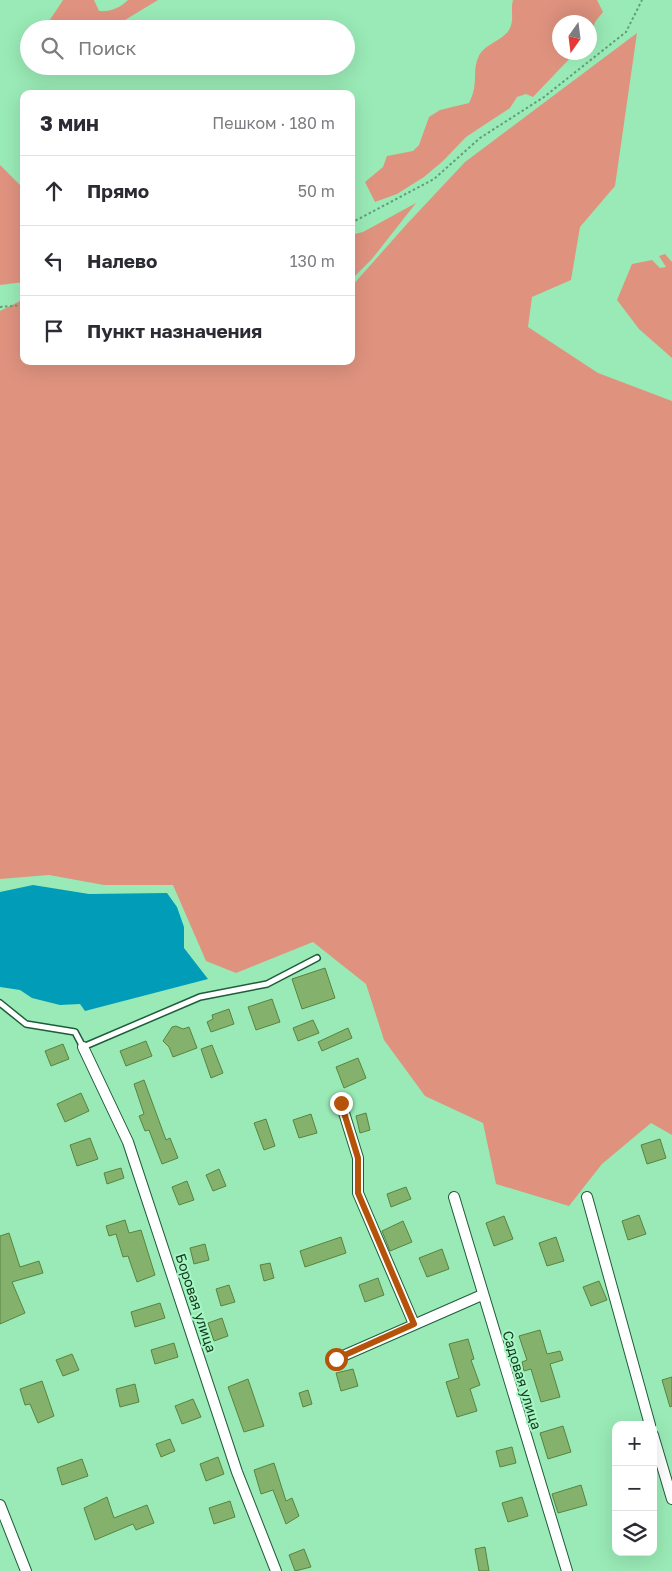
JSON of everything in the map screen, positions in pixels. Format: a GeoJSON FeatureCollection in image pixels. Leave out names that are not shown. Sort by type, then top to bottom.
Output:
{"type":"FeatureCollection","features":[{"type":"Feature","properties":{"kind":"street","name":"Боровая улица"},"geometry":{"type":"LineString","coordinates":[[83,1048],[128,1142],[238,1472],[276,1571]]}},
{"type":"Feature","properties":{"kind":"street"},"geometry":{"type":"LineString","coordinates":[[341,1103],[358,1158],[358,1193],[414,1324]]}},
{"type":"Feature","properties":{"kind":"street"},"geometry":{"type":"LineString","coordinates":[[587,1197],[649,1421]]}},
{"type":"Feature","properties":{"kind":"street","name":"Садовая улица"},"geometry":{"type":"LineString","coordinates":[[454,1198],[567,1571]]}},
{"type":"Feature","properties":{"kind":"street"},"geometry":{"type":"LineString","coordinates":[[336,1359],[482,1295]]}},
{"type":"Feature","properties":{"kind":"street"},"geometry":{"type":"LineString","coordinates":[[657,1448],[672,1499]]}},
{"type":"Feature","properties":{"kind":"street"},"geometry":{"type":"LineString","coordinates":[[0,1505],[26,1571]]}},
{"type":"Feature","properties":{"kind":"lane"},"geometry":{"type":"LineString","coordinates":[[0,1003],[26,1024],[75,1032],[83,1048],[200,997],[267,984],[317,958]]}},
{"type":"Feature","properties":{"kind":"path"},"geometry":{"type":"LineString","coordinates":[[355,221],[434,179],[480,138],[544,97],[626,32],[642,0]]}},
{"type":"Feature","properties":{"kind":"path"},"geometry":{"type":"LineString","coordinates":[[0,307],[20,304]]}},
{"type":"Feature","properties":{"kind":"shaded area"},"geometry":{"type":"Polygon","coordinates":[[[63,0],[94,0],[99,11],[107,11],[115,9],[128,0],[158,0],[125,20],[50,20],[63,0]]]}},
{"type":"Feature","properties":{"kind":"shaded area"},"geometry":{"type":"Polygon","coordinates":[[[513,0],[597,0],[603,12],[597,20],[597,15],[552,15],[552,60],[568,60],[533,97],[526,94],[517,97],[510,108],[466,137],[443,161],[424,177],[397,194],[375,202],[365,182],[383,167],[387,156],[413,151],[419,145],[429,117],[440,110],[469,103],[474,90],[475,68],[480,53],[509,30],[512,22],[513,0]]]}},
{"type":"Feature","properties":{"kind":"shaded area"},"geometry":{"type":"Polygon","coordinates":[[[637,33],[615,186],[580,227],[571,280],[532,297],[528,327],[598,373],[672,401],[672,1135],[651,1123],[602,1164],[569,1206],[496,1184],[483,1123],[425,1096],[384,1040],[366,984],[313,942],[236,973],[206,961],[173,885],[104,885],[49,875],[0,879],[0,311],[20,301],[20,365],[355,365],[355,282],[465,162],[637,33]]]}},
{"type":"Feature","properties":{"kind":"shaded area"},"geometry":{"type":"Polygon","coordinates":[[[0,165],[20,185],[20,282],[0,285],[0,165]]]}},
{"type":"Feature","properties":{"kind":"shaded area"},"geometry":{"type":"Polygon","coordinates":[[[416,203],[372,259],[355,276],[355,234],[363,232],[416,203]]]}},
{"type":"Feature","properties":{"kind":"shaded area"},"geometry":{"type":"Polygon","coordinates":[[[665,254],[672,262],[672,358],[639,329],[617,300],[632,264],[652,260],[660,268],[666,267],[659,256],[665,254]]]}},
{"type":"Feature","properties":{"kind":"water"},"geometry":{"type":"Polygon","coordinates":[[[33,885],[89,894],[167,893],[177,907],[184,927],[184,948],[208,979],[85,1011],[80,1004],[60,1005],[32,998],[20,990],[0,987],[0,892],[33,885]]]}},
{"type":"Feature","properties":{"kind":"building"},"geometry":{"type":"Polygon","coordinates":[[[325,968],[335,998],[302,1009],[292,979],[325,968]]]}},
{"type":"Feature","properties":{"kind":"building"},"geometry":{"type":"Polygon","coordinates":[[[272,999],[280,1022],[256,1030],[248,1007],[272,999]]]}},
{"type":"Feature","properties":{"kind":"building"},"geometry":{"type":"Polygon","coordinates":[[[229,1009],[234,1024],[211,1032],[207,1022],[213,1019],[212,1015],[229,1009]]]}},
{"type":"Feature","properties":{"kind":"building"},"geometry":{"type":"Polygon","coordinates":[[[313,1020],[319,1033],[298,1041],[293,1028],[313,1020]]]}},
{"type":"Feature","properties":{"kind":"building"},"geometry":{"type":"Polygon","coordinates":[[[176,1026],[183,1029],[189,1027],[197,1048],[173,1057],[169,1047],[163,1041],[172,1027],[176,1026]]]}},
{"type":"Feature","properties":{"kind":"building"},"geometry":{"type":"Polygon","coordinates":[[[348,1028],[352,1038],[322,1051],[318,1042],[348,1028]]]}},
{"type":"Feature","properties":{"kind":"building"},"geometry":{"type":"Polygon","coordinates":[[[146,1041],[152,1056],[126,1066],[120,1051],[146,1041]]]}},
{"type":"Feature","properties":{"kind":"building"},"geometry":{"type":"Polygon","coordinates":[[[63,1044],[69,1059],[51,1066],[45,1051],[63,1044]]]}},
{"type":"Feature","properties":{"kind":"building"},"geometry":{"type":"Polygon","coordinates":[[[212,1045],[223,1073],[211,1078],[201,1049],[212,1045]]]}},
{"type":"Feature","properties":{"kind":"building"},"geometry":{"type":"Polygon","coordinates":[[[358,1058],[366,1078],[344,1088],[336,1067],[358,1058]]]}},
{"type":"Feature","properties":{"kind":"building"},"geometry":{"type":"Polygon","coordinates":[[[144,1080],[166,1140],[170,1138],[178,1158],[162,1164],[149,1130],[145,1131],[139,1116],[144,1114],[134,1084],[144,1080]]]}},
{"type":"Feature","properties":{"kind":"building"},"geometry":{"type":"Polygon","coordinates":[[[81,1093],[89,1111],[65,1122],[57,1104],[81,1093]]]}},
{"type":"Feature","properties":{"kind":"building"},"geometry":{"type":"Polygon","coordinates":[[[366,1113],[370,1130],[360,1133],[356,1116],[366,1113]]]}},
{"type":"Feature","properties":{"kind":"building"},"geometry":{"type":"Polygon","coordinates":[[[311,1114],[317,1133],[299,1138],[293,1120],[311,1114]]]}},
{"type":"Feature","properties":{"kind":"building"},"geometry":{"type":"Polygon","coordinates":[[[266,1119],[275,1146],[264,1150],[254,1123],[266,1119]]]}},
{"type":"Feature","properties":{"kind":"building"},"geometry":{"type":"Polygon","coordinates":[[[90,1138],[98,1159],[77,1166],[70,1145],[90,1138]]]}},
{"type":"Feature","properties":{"kind":"building"},"geometry":{"type":"Polygon","coordinates":[[[660,1139],[666,1158],[647,1164],[641,1145],[660,1139]]]}},
{"type":"Feature","properties":{"kind":"building"},"geometry":{"type":"Polygon","coordinates":[[[121,1168],[124,1178],[107,1184],[104,1173],[121,1168]]]}},
{"type":"Feature","properties":{"kind":"building"},"geometry":{"type":"Polygon","coordinates":[[[219,1169],[226,1186],[213,1191],[206,1175],[219,1169]]]}},
{"type":"Feature","properties":{"kind":"building"},"geometry":{"type":"Polygon","coordinates":[[[187,1181],[194,1200],[179,1205],[172,1187],[187,1181]]]}},
{"type":"Feature","properties":{"kind":"building"},"geometry":{"type":"Polygon","coordinates":[[[406,1187],[411,1199],[391,1207],[387,1194],[406,1187]]]}},
{"type":"Feature","properties":{"kind":"building"},"geometry":{"type":"Polygon","coordinates":[[[639,1215],[646,1234],[628,1240],[622,1221],[639,1215]]]}},
{"type":"Feature","properties":{"kind":"building"},"geometry":{"type":"Polygon","coordinates":[[[504,1216],[513,1239],[494,1246],[486,1223],[504,1216]]]}},
{"type":"Feature","properties":{"kind":"building"},"geometry":{"type":"Polygon","coordinates":[[[125,1220],[129,1233],[141,1230],[155,1275],[137,1282],[128,1256],[123,1257],[116,1234],[109,1236],[106,1226],[125,1220]]]}},
{"type":"Feature","properties":{"kind":"building"},"geometry":{"type":"Polygon","coordinates":[[[403,1221],[412,1242],[390,1251],[382,1231],[403,1221]]]}},
{"type":"Feature","properties":{"kind":"building"},"geometry":{"type":"Polygon","coordinates":[[[9,1233],[20,1267],[39,1261],[43,1273],[12,1282],[25,1313],[0,1324],[0,1236],[9,1233]]]}},
{"type":"Feature","properties":{"kind":"building"},"geometry":{"type":"Polygon","coordinates":[[[341,1237],[346,1253],[305,1267],[300,1251],[341,1237]]]}},
{"type":"Feature","properties":{"kind":"building"},"geometry":{"type":"Polygon","coordinates":[[[556,1237],[564,1261],[547,1266],[539,1243],[556,1237]]]}},
{"type":"Feature","properties":{"kind":"building"},"geometry":{"type":"Polygon","coordinates":[[[205,1244],[209,1260],[194,1264],[190,1248],[205,1244]]]}},
{"type":"Feature","properties":{"kind":"building"},"geometry":{"type":"Polygon","coordinates":[[[442,1249],[449,1269],[427,1277],[419,1258],[442,1249]]]}},
{"type":"Feature","properties":{"kind":"building"},"geometry":{"type":"Polygon","coordinates":[[[270,1263],[274,1278],[264,1281],[260,1265],[270,1263]]]}},
{"type":"Feature","properties":{"kind":"building"},"geometry":{"type":"Polygon","coordinates":[[[378,1278],[384,1295],[365,1302],[359,1285],[378,1278]]]}},
{"type":"Feature","properties":{"kind":"building"},"geometry":{"type":"Polygon","coordinates":[[[599,1281],[607,1300],[591,1306],[583,1287],[599,1281]]]}},
{"type":"Feature","properties":{"kind":"building"},"geometry":{"type":"Polygon","coordinates":[[[229,1285],[235,1302],[221,1306],[216,1289],[229,1285]]]}},
{"type":"Feature","properties":{"kind":"building"},"geometry":{"type":"Polygon","coordinates":[[[160,1303],[165,1318],[135,1327],[131,1312],[160,1303]]]}},
{"type":"Feature","properties":{"kind":"building"},"geometry":{"type":"Polygon","coordinates":[[[222,1318],[228,1336],[214,1341],[208,1323],[222,1318]]]}},
{"type":"Feature","properties":{"kind":"building"},"geometry":{"type":"Polygon","coordinates":[[[540,1330],[547,1354],[560,1351],[563,1360],[550,1364],[560,1397],[541,1402],[531,1369],[524,1371],[522,1362],[527,1360],[519,1336],[540,1330]]]}},
{"type":"Feature","properties":{"kind":"building"},"geometry":{"type":"Polygon","coordinates":[[[468,1339],[474,1359],[471,1360],[480,1385],[470,1389],[477,1411],[457,1417],[446,1382],[459,1378],[449,1344],[468,1339]]]}},
{"type":"Feature","properties":{"kind":"building"},"geometry":{"type":"Polygon","coordinates":[[[174,1343],[178,1357],[155,1364],[151,1350],[174,1343]]]}},
{"type":"Feature","properties":{"kind":"building"},"geometry":{"type":"Polygon","coordinates":[[[72,1354],[79,1370],[63,1376],[56,1360],[72,1354]]]}},
{"type":"Feature","properties":{"kind":"building"},"geometry":{"type":"Polygon","coordinates":[[[353,1369],[358,1386],[341,1391],[336,1373],[353,1369]]]}},
{"type":"Feature","properties":{"kind":"building"},"geometry":{"type":"Polygon","coordinates":[[[672,1377],[672,1406],[670,1407],[662,1380],[672,1377]]]}},
{"type":"Feature","properties":{"kind":"building"},"geometry":{"type":"Polygon","coordinates":[[[248,1379],[264,1426],[244,1432],[228,1387],[248,1379]]]}},
{"type":"Feature","properties":{"kind":"building"},"geometry":{"type":"Polygon","coordinates":[[[42,1381],[54,1416],[38,1423],[30,1404],[25,1405],[20,1389],[42,1381]]]}},
{"type":"Feature","properties":{"kind":"building"},"geometry":{"type":"Polygon","coordinates":[[[135,1384],[139,1402],[120,1407],[116,1389],[135,1384]]]}},
{"type":"Feature","properties":{"kind":"building"},"geometry":{"type":"Polygon","coordinates":[[[308,1390],[312,1404],[303,1407],[299,1393],[308,1390]]]}},
{"type":"Feature","properties":{"kind":"building"},"geometry":{"type":"Polygon","coordinates":[[[193,1399],[201,1417],[182,1424],[175,1406],[193,1399]]]}},
{"type":"Feature","properties":{"kind":"building"},"geometry":{"type":"Polygon","coordinates":[[[563,1426],[571,1452],[548,1459],[540,1433],[563,1426]]]}},
{"type":"Feature","properties":{"kind":"building"},"geometry":{"type":"Polygon","coordinates":[[[170,1439],[175,1451],[161,1457],[156,1444],[170,1439]]]}},
{"type":"Feature","properties":{"kind":"building"},"geometry":{"type":"Polygon","coordinates":[[[512,1447],[516,1463],[500,1467],[496,1451],[512,1447]]]}},
{"type":"Feature","properties":{"kind":"building"},"geometry":{"type":"Polygon","coordinates":[[[218,1457],[224,1474],[206,1481],[200,1464],[218,1457]]]}},
{"type":"Feature","properties":{"kind":"building"},"geometry":{"type":"Polygon","coordinates":[[[82,1459],[88,1476],[62,1485],[57,1468],[82,1459]]]}},
{"type":"Feature","properties":{"kind":"building"},"geometry":{"type":"Polygon","coordinates":[[[274,1463],[286,1501],[292,1498],[299,1516],[286,1524],[273,1490],[261,1494],[254,1470],[274,1463]]]}},
{"type":"Feature","properties":{"kind":"building"},"geometry":{"type":"Polygon","coordinates":[[[581,1485],[587,1505],[558,1513],[552,1494],[581,1485]]]}},
{"type":"Feature","properties":{"kind":"building"},"geometry":{"type":"Polygon","coordinates":[[[107,1497],[114,1518],[147,1505],[154,1523],[136,1530],[133,1524],[95,1540],[84,1508],[107,1497]]]}},
{"type":"Feature","properties":{"kind":"building"},"geometry":{"type":"Polygon","coordinates":[[[522,1497],[528,1516],[508,1522],[502,1503],[522,1497]]]}},
{"type":"Feature","properties":{"kind":"building"},"geometry":{"type":"Polygon","coordinates":[[[230,1501],[235,1517],[214,1524],[209,1508],[230,1501]]]}},
{"type":"Feature","properties":{"kind":"building"},"geometry":{"type":"Polygon","coordinates":[[[485,1547],[489,1571],[479,1571],[475,1549],[485,1547]]]}},
{"type":"Feature","properties":{"kind":"building"},"geometry":{"type":"Polygon","coordinates":[[[304,1549],[311,1567],[295,1571],[289,1555],[304,1549]]]}},
{"type":"Feature","properties":{"kind":"route"},"geometry":{"type":"LineString","coordinates":[[336,1359],[414,1324],[358,1193],[358,1158],[341,1103]]}}]}
